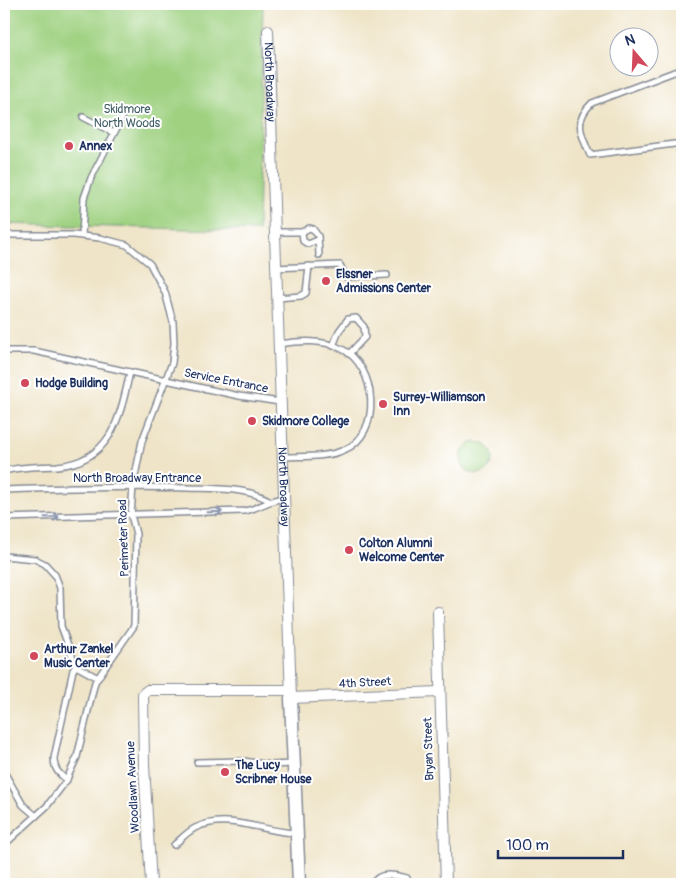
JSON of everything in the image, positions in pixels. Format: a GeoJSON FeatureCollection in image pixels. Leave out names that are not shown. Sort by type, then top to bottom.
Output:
{"type":"FeatureCollection","features":[{"type":"Feature","properties":{"kind":"street","name":"North Broadway"},"geometry":{"type":"LineString","coordinates":[[268,30],[276,298],[284,457],[293,764],[299,884]]}},
{"type":"Feature","properties":{"kind":"street","name":"Bryan Street"},"geometry":{"type":"LineString","coordinates":[[438,612],[446,884]]}},
{"type":"Feature","properties":{"kind":"street","name":"4th Street"},"geometry":{"type":"LineString","coordinates":[[148,690],[291,694],[439,692]]}},
{"type":"Feature","properties":{"kind":"street","name":"Woodlawn Avenue"},"geometry":{"type":"LineString","coordinates":[[148,690],[143,694],[144,765],[151,884]]}},
{"type":"Feature","properties":{"kind":"lane"},"geometry":{"type":"LineString","coordinates":[[682,69],[592,103],[582,112],[580,123],[590,155],[682,143]]}},
{"type":"Feature","properties":{"kind":"lane"},"geometry":{"type":"LineString","coordinates":[[82,236],[84,198],[91,178],[123,116]]}},
{"type":"Feature","properties":{"kind":"lane"},"geometry":{"type":"LineString","coordinates":[[83,117],[114,133]]}},
{"type":"Feature","properties":{"kind":"lane"},"geometry":{"type":"LineString","coordinates":[[274,232],[302,232],[309,228],[314,229],[318,240],[319,255]]}},
{"type":"Feature","properties":{"kind":"lane"},"geometry":{"type":"LineString","coordinates":[[302,232],[303,241],[308,244],[318,240]]}},
{"type":"Feature","properties":{"kind":"lane","name":"Perimeter Road"},"geometry":{"type":"LineString","coordinates":[[4,235],[82,236],[100,238],[127,245],[150,264],[165,292],[173,322],[172,363],[167,380],[151,413],[142,441],[133,486],[131,515],[136,534],[134,626],[98,678],[77,757],[67,780],[47,806],[4,846]]}},
{"type":"Feature","properties":{"kind":"lane"},"geometry":{"type":"LineString","coordinates":[[275,268],[340,264],[346,277],[387,275]]}},
{"type":"Feature","properties":{"kind":"lane"},"geometry":{"type":"LineString","coordinates":[[276,298],[301,296],[306,292],[309,266]]}},
{"type":"Feature","properties":{"kind":"lane"},"geometry":{"type":"LineString","coordinates":[[333,346],[339,331],[348,319],[356,318],[364,327],[366,337],[349,354]]}},
{"type":"Feature","properties":{"kind":"lane"},"geometry":{"type":"LineString","coordinates":[[278,344],[305,342],[333,346],[349,354],[356,360],[368,377],[372,408],[363,432],[346,450],[329,454],[284,457]]}},
{"type":"Feature","properties":{"kind":"lane","name":"Service Entrance"},"geometry":{"type":"LineString","coordinates":[[4,351],[34,351],[167,380],[281,402]]}},
{"type":"Feature","properties":{"kind":"lane"},"geometry":{"type":"LineString","coordinates":[[4,471],[18,467],[58,466],[78,461],[107,441],[115,428],[130,372]]}},
{"type":"Feature","properties":{"kind":"lane","name":"North Broadway Entrance"},"geometry":{"type":"LineString","coordinates":[[4,490],[133,486],[226,490],[256,494],[269,500],[285,498]]}},
{"type":"Feature","properties":{"kind":"lane","name":"North Broadway Entrance"},"geometry":{"type":"LineString","coordinates":[[4,518],[244,511],[258,509],[269,500]]}},
{"type":"Feature","properties":{"kind":"lane"},"geometry":{"type":"LineString","coordinates":[[4,556],[35,559],[45,564],[55,575],[60,588],[61,626],[76,666],[98,678]]}},
{"type":"Feature","properties":{"kind":"lane"},"geometry":{"type":"LineString","coordinates":[[67,780],[58,773],[54,766],[54,758],[73,670],[76,666]]}},
{"type":"Feature","properties":{"kind":"lane"},"geometry":{"type":"LineString","coordinates":[[196,762],[244,761],[271,765],[293,764]]}},
{"type":"Feature","properties":{"kind":"lane"},"geometry":{"type":"LineString","coordinates":[[4,772],[23,805],[36,816]]}},
{"type":"Feature","properties":{"kind":"lane"},"geometry":{"type":"LineString","coordinates":[[174,846],[193,828],[212,822],[228,821],[296,833]]}},
{"type":"Feature","properties":{"kind":"lane"},"geometry":{"type":"LineString","coordinates":[[373,884],[378,878],[391,875],[407,878],[410,884]]}},
{"type":"Feature","properties":{"kind":"green space","name":"Skidmore North Woods"},"geometry":{"type":"Polygon","coordinates":[[[4,4],[263,4],[258,231],[4,224],[4,4]]]}},
{"type":"Feature","properties":{"kind":"green space"},"geometry":{"type":"Polygon","coordinates":[[[477,442],[489,446],[493,458],[489,470],[477,474],[465,470],[461,458],[465,446],[477,442]]]}},
{"type":"Feature","properties":{"kind":"place","name":"Annex"},"geometry":{"type":"Point","coordinates":[69,146]}},
{"type":"Feature","properties":{"kind":"place","name":"Elssner Admissions Center"},"geometry":{"type":"Point","coordinates":[326,281]}},
{"type":"Feature","properties":{"kind":"place","name":"Hodge Building"},"geometry":{"type":"Point","coordinates":[25,383]}},
{"type":"Feature","properties":{"kind":"place","name":"Surrey-Williamson Inn"},"geometry":{"type":"Point","coordinates":[383,404]}},
{"type":"Feature","properties":{"kind":"place","name":"Skidmore College"},"geometry":{"type":"Point","coordinates":[252,421]}},
{"type":"Feature","properties":{"kind":"place","name":"Colton Alumni Welcome Center"},"geometry":{"type":"Point","coordinates":[349,550]}},
{"type":"Feature","properties":{"kind":"place","name":"Arthur Zankel Music Center"},"geometry":{"type":"Point","coordinates":[34,656]}},
{"type":"Feature","properties":{"kind":"place","name":"The Lucy Scribner House"},"geometry":{"type":"Point","coordinates":[225,772]}}]}
